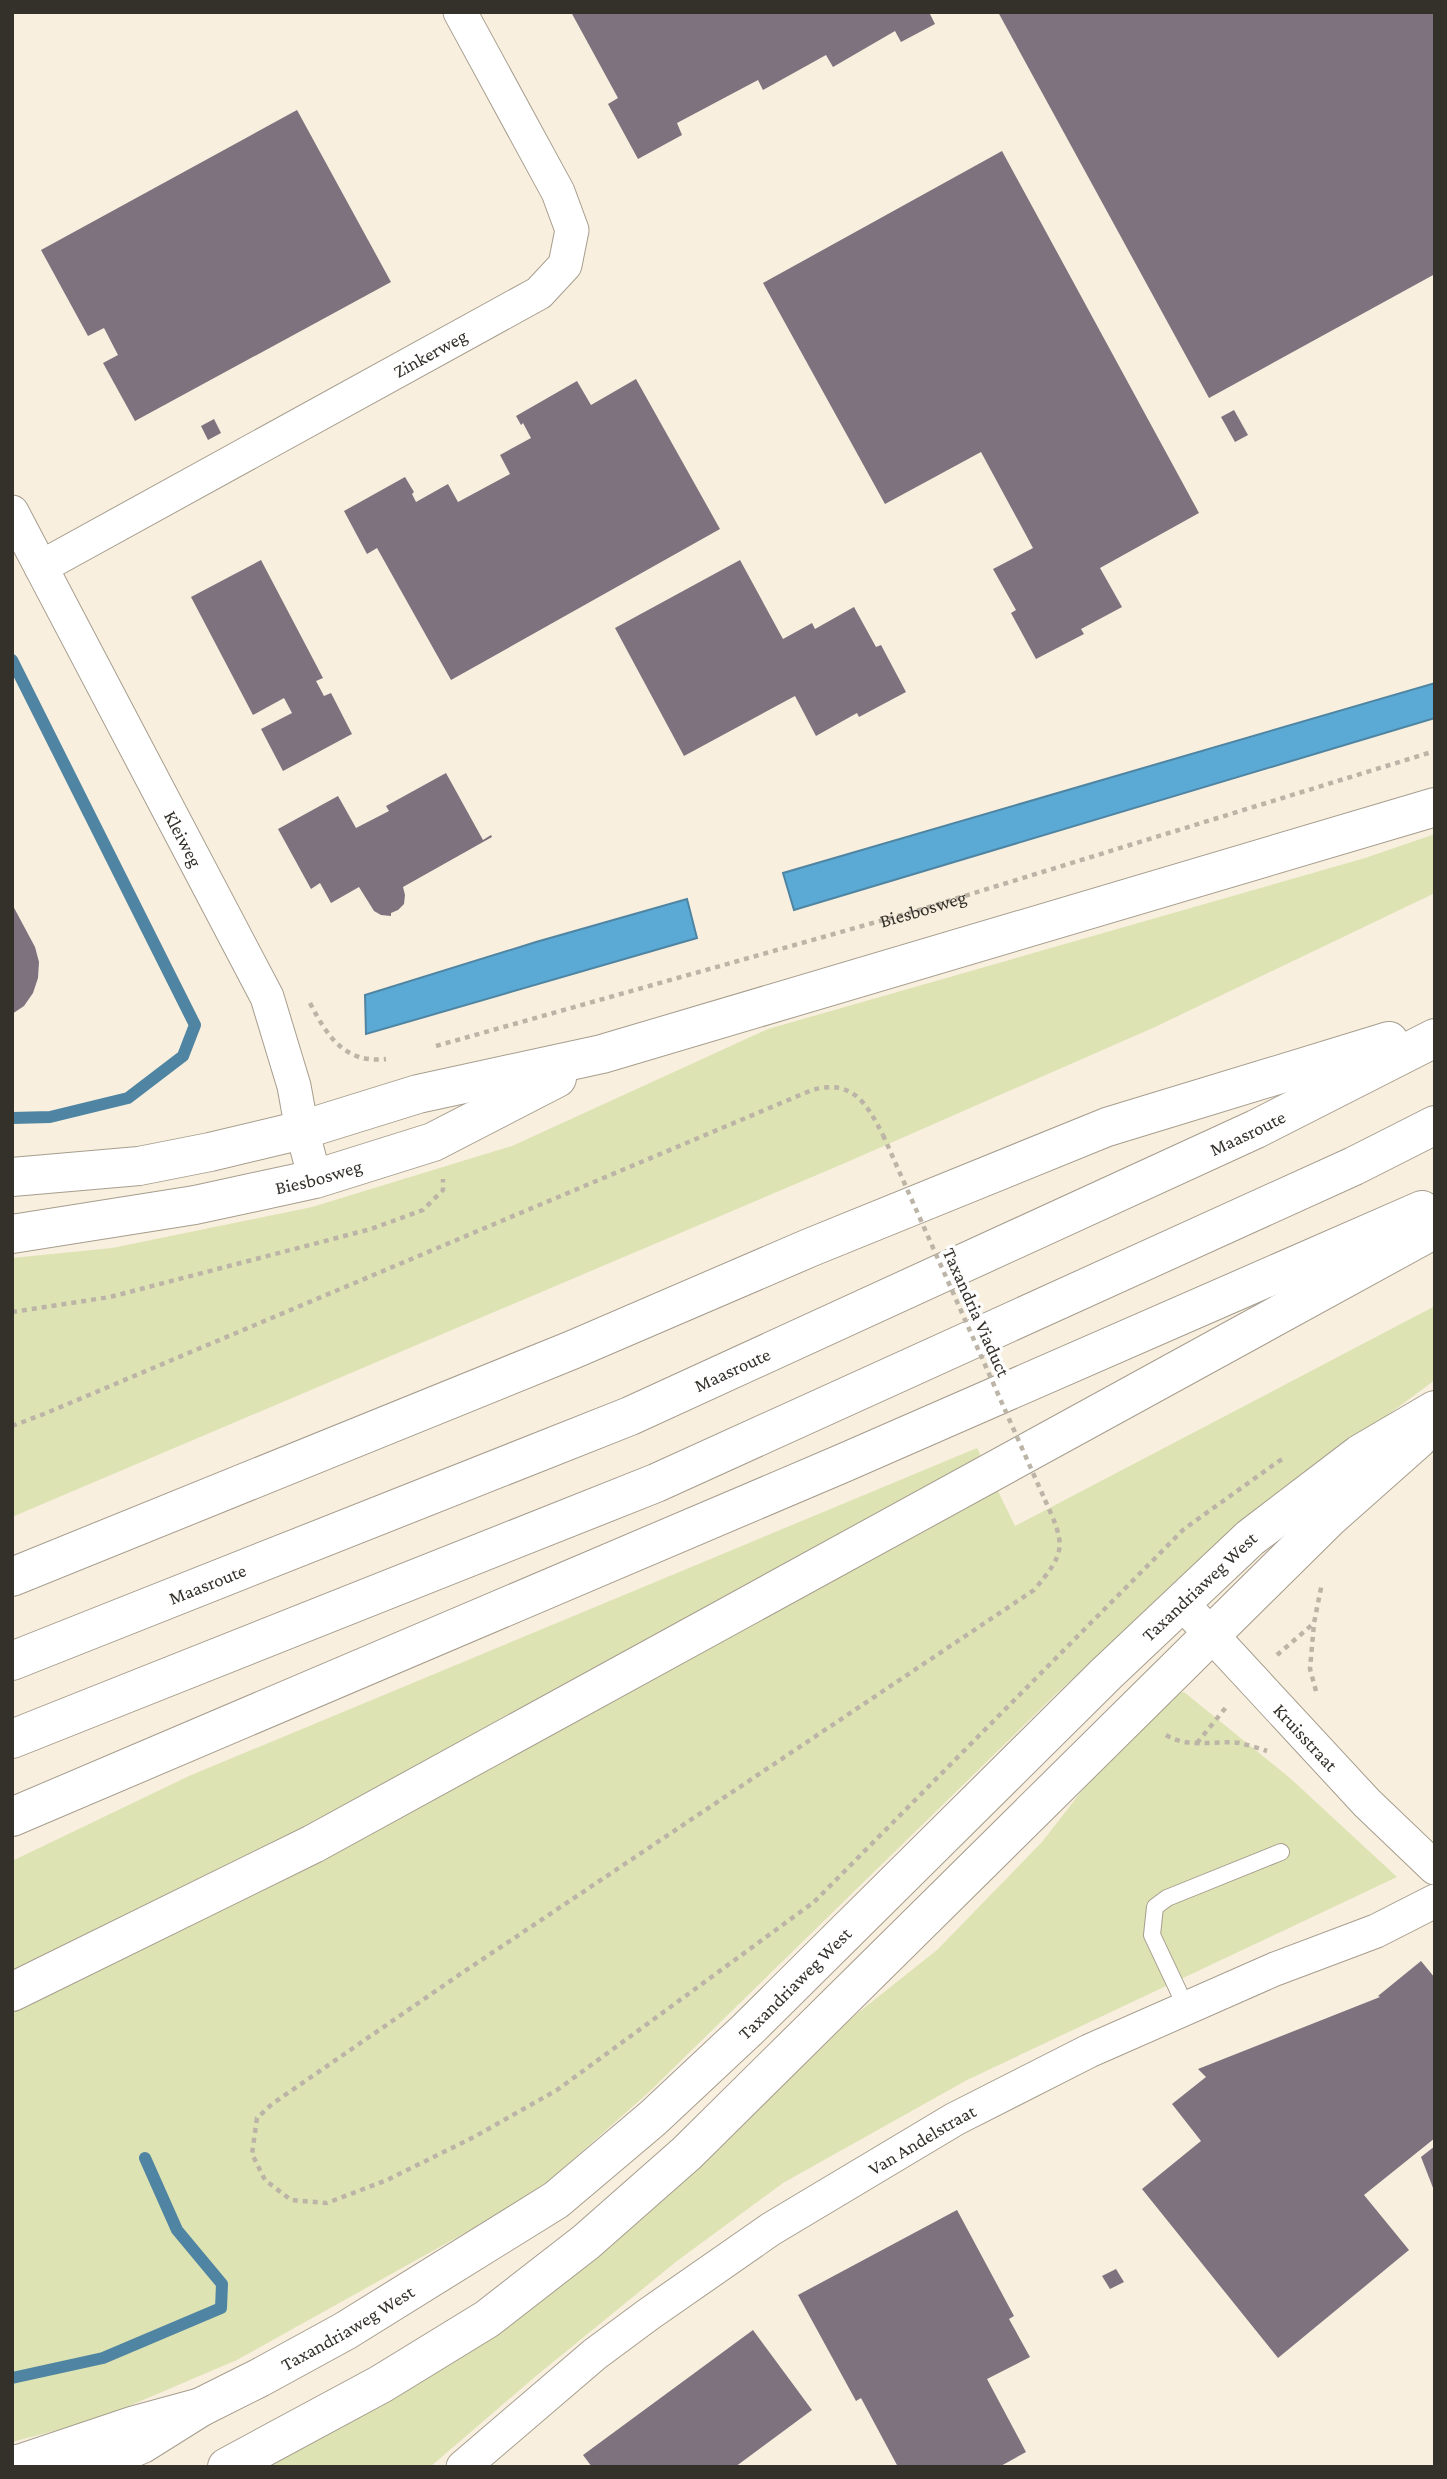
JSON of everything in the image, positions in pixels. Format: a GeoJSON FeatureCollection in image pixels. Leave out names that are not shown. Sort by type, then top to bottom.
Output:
{"type":"FeatureCollection","features":[{"type":"Feature","properties":{"kind":"main road","name":"Biesbosweg"},"geometry":{"type":"LineString","coordinates":[[12,1177],[139,1166],[210,1152],[302,1130],[418,1094],[602,1054],[1435,807]]}},
{"type":"Feature","properties":{"kind":"main road"},"geometry":{"type":"LineString","coordinates":[[12,1577],[572,1350],[809,1248],[1107,1127],[1435,1027]]}},
{"type":"Feature","properties":{"kind":"main road","name":"Maasroute"},"geometry":{"type":"LineString","coordinates":[[12,1661],[630,1416],[1256,1129],[1435,1038]]}},
{"type":"Feature","properties":{"kind":"main road","name":"Biesbosweg"},"geometry":{"type":"LineString","coordinates":[[12,1234],[195,1205],[315,1180],[433,1142],[602,1054]]}},
{"type":"Feature","properties":{"kind":"main road"},"geometry":{"type":"LineString","coordinates":[[12,1739],[656,1483],[1354,1166],[1435,1125]]}},
{"type":"Feature","properties":{"kind":"main road"},"geometry":{"type":"LineString","coordinates":[[12,1817],[853,1459],[1435,1205]]}},
{"type":"Feature","properties":{"kind":"main road"},"geometry":{"type":"LineString","coordinates":[[12,1992],[313,1844],[1435,1229]]}},
{"type":"Feature","properties":{"kind":"main road","name":"Taxandriaweg West"},"geometry":{"type":"LineString","coordinates":[[89,2467],[142,2444],[201,2407],[345,2331],[556,2200],[653,2118],[747,2030],[1181,1602],[1250,1538],[1360,1454],[1435,1410]]}},
{"type":"Feature","properties":{"kind":"main road"},"geometry":{"type":"LineString","coordinates":[[227,2465],[381,2384],[452,2342],[487,2319],[586,2242],[687,2153],[1329,1518],[1435,1424]]}},
{"type":"Feature","properties":{"kind":"main road"},"geometry":{"type":"LineString","coordinates":[[12,2464],[201,2407]]}},
{"type":"Feature","properties":{"kind":"street","name":"Zinkerweg"},"geometry":{"type":"LineString","coordinates":[[41,567],[539,293],[565,265],[572,230],[558,192],[460,12]]}},
{"type":"Feature","properties":{"kind":"street","name":"Kleiweg"},"geometry":{"type":"LineString","coordinates":[[12,512],[267,997],[294,1086],[315,1180]]}},
{"type":"Feature","properties":{"kind":"street","name":"Kruisstraat"},"geometry":{"type":"LineString","coordinates":[[1181,1602],[1367,1803],[1435,1868]]}},
{"type":"Feature","properties":{"kind":"street","name":"Van Andelstraat"},"geometry":{"type":"LineString","coordinates":[[463,2467],[595,2354],[771,2229],[956,2119],[1088,2051],[1275,1969],[1376,1931],[1435,1901]]}},
{"type":"Feature","properties":{"kind":"lane"},"geometry":{"type":"LineString","coordinates":[[1186,2007],[1153,1935],[1155,1907],[1167,1898],[1281,1852]]}},
{"type":"Feature","properties":{"kind":"path","name":"Biesbosweg"},"geometry":{"type":"LineString","coordinates":[[436,1046],[919,910],[1435,751]]}},
{"type":"Feature","properties":{"kind":"path","name":"Taxandria Viaduct"},"geometry":{"type":"LineString","coordinates":[[12,1426],[108,1388],[812,1090],[830,1085],[850,1092],[863,1102],[883,1135],[1058,1529],[1059,1556],[1034,1590],[580,1893],[272,2104],[257,2118],[252,2154],[265,2180],[291,2200],[327,2203],[387,2180],[474,2137],[557,2090],[814,1902],[1076,1637]]}},
{"type":"Feature","properties":{"kind":"green space"},"geometry":{"type":"Polygon","coordinates":[[[1435,834],[1435,893],[1155,1027],[845,1163],[12,1517],[12,1258],[112,1248],[312,1207],[512,1146],[768,1029],[1365,858],[1435,834]]]}},
{"type":"Feature","properties":{"kind":"green space"},"geometry":{"type":"Polygon","coordinates":[[[1435,1306],[1435,1380],[1255,1513],[1056,1694],[649,2092],[533,2195],[237,2360],[96,2420],[12,2442],[12,1861],[189,1776],[977,1448],[1015,1526],[1435,1306]]]}},
{"type":"Feature","properties":{"kind":"green space"},"geometry":{"type":"Polygon","coordinates":[[[1184,1692],[1290,1778],[1397,1877],[967,2080],[783,2183],[677,2261],[430,2467],[264,2467],[815,2047],[937,1950],[1042,1842],[1159,1696],[1184,1692]]]}},
{"type":"Feature","properties":{"kind":"water"},"geometry":{"type":"Polygon","coordinates":[[[1435,683],[1435,718],[794,910],[783,873],[1435,683]]]}},
{"type":"Feature","properties":{"kind":"water"},"geometry":{"type":"Polygon","coordinates":[[[687,899],[697,938],[366,1034],[365,995],[687,899]]]}},
{"type":"Feature","properties":{"kind":"building"},"geometry":{"type":"Polygon","coordinates":[[[571,12],[929,12],[935,24],[901,42],[895,31],[833,67],[826,55],[763,90],[758,80],[677,123],[682,135],[638,159],[608,104],[618,98],[571,12]]]}},
{"type":"Feature","properties":{"kind":"building"},"geometry":{"type":"Polygon","coordinates":[[[998,12],[1435,12],[1435,274],[1209,398],[998,12]]]}},
{"type":"Feature","properties":{"kind":"building"},"geometry":{"type":"Polygon","coordinates":[[[297,110],[391,282],[135,421],[103,363],[118,355],[104,328],[88,336],[41,250],[297,110]]]}},
{"type":"Feature","properties":{"kind":"building"},"geometry":{"type":"Polygon","coordinates":[[[1002,151],[1199,513],[1100,568],[1122,607],[1081,629],[1084,634],[1036,659],[1011,613],[1016,610],[993,569],[1033,548],[981,452],[885,504],[763,283],[1002,151]]]}},
{"type":"Feature","properties":{"kind":"building"},"geometry":{"type":"Polygon","coordinates":[[[636,379],[720,529],[451,680],[377,548],[367,554],[344,511],[405,477],[414,492],[412,494],[416,502],[448,484],[458,502],[510,474],[500,455],[531,438],[516,416],[577,381],[591,405],[636,379]]]}},
{"type":"Feature","properties":{"kind":"building"},"geometry":{"type":"Polygon","coordinates":[[[1234,410],[1248,435],[1235,442],[1221,417],[1234,410]]]}},
{"type":"Feature","properties":{"kind":"building"},"geometry":{"type":"Polygon","coordinates":[[[214,419],[221,433],[208,440],[201,426],[214,419]]]}},
{"type":"Feature","properties":{"kind":"building"},"geometry":{"type":"Polygon","coordinates":[[[261,560],[323,678],[316,681],[324,696],[331,693],[352,734],[283,771],[261,729],[292,713],[284,698],[253,715],[191,597],[261,560]]]}},
{"type":"Feature","properties":{"kind":"building"},"geometry":{"type":"Polygon","coordinates":[[[740,560],[783,639],[812,623],[815,629],[854,607],[876,647],[881,645],[906,692],[859,717],[857,713],[816,736],[795,696],[684,756],[615,628],[740,560]]]}},
{"type":"Feature","properties":{"kind":"building"},"geometry":{"type":"Polygon","coordinates":[[[446,773],[483,840],[491,835],[492,837],[403,887],[404,904],[391,913],[391,916],[374,911],[359,887],[331,903],[320,883],[311,889],[278,829],[338,796],[356,828],[389,811],[386,806],[446,773]]]}},
{"type":"Feature","properties":{"kind":"building"},"geometry":{"type":"Polygon","coordinates":[[[12,904],[35,947],[39,962],[33,993],[24,1006],[12,1014],[12,904]]]}},
{"type":"Feature","properties":{"kind":"building"},"geometry":{"type":"Polygon","coordinates":[[[1421,1961],[1435,1978],[1435,2138],[1364,2195],[1409,2250],[1278,2358],[1142,2189],[1201,2141],[1172,2104],[1206,2077],[1198,2069],[1380,1997],[1378,1996],[1421,1961]]]}},
{"type":"Feature","properties":{"kind":"building"},"geometry":{"type":"Polygon","coordinates":[[[1435,2146],[1435,2193],[1421,2157],[1435,2146]]]}},
{"type":"Feature","properties":{"kind":"building"},"geometry":{"type":"Polygon","coordinates":[[[957,2210],[1014,2316],[1009,2319],[1030,2357],[987,2379],[1026,2452],[999,2467],[898,2467],[861,2398],[856,2401],[798,2295],[957,2210]]]}},
{"type":"Feature","properties":{"kind":"building"},"geometry":{"type":"Polygon","coordinates":[[[1116,2269],[1124,2282],[1110,2289],[1102,2276],[1116,2269]]]}},
{"type":"Feature","properties":{"kind":"building"},"geometry":{"type":"Polygon","coordinates":[[[753,2330],[812,2410],[735,2467],[592,2467],[583,2455],[753,2330]]]}},
{"type":"Feature","properties":{"kind":"waterway"},"geometry":{"type":"LineString","coordinates":[[12,660],[195,1025],[183,1056],[128,1098],[50,1117],[12,1118]]}},
{"type":"Feature","properties":{"kind":"waterway"},"geometry":{"type":"LineString","coordinates":[[12,2378],[103,2358],[221,2308],[222,2284],[177,2230],[145,2158]]}}]}
